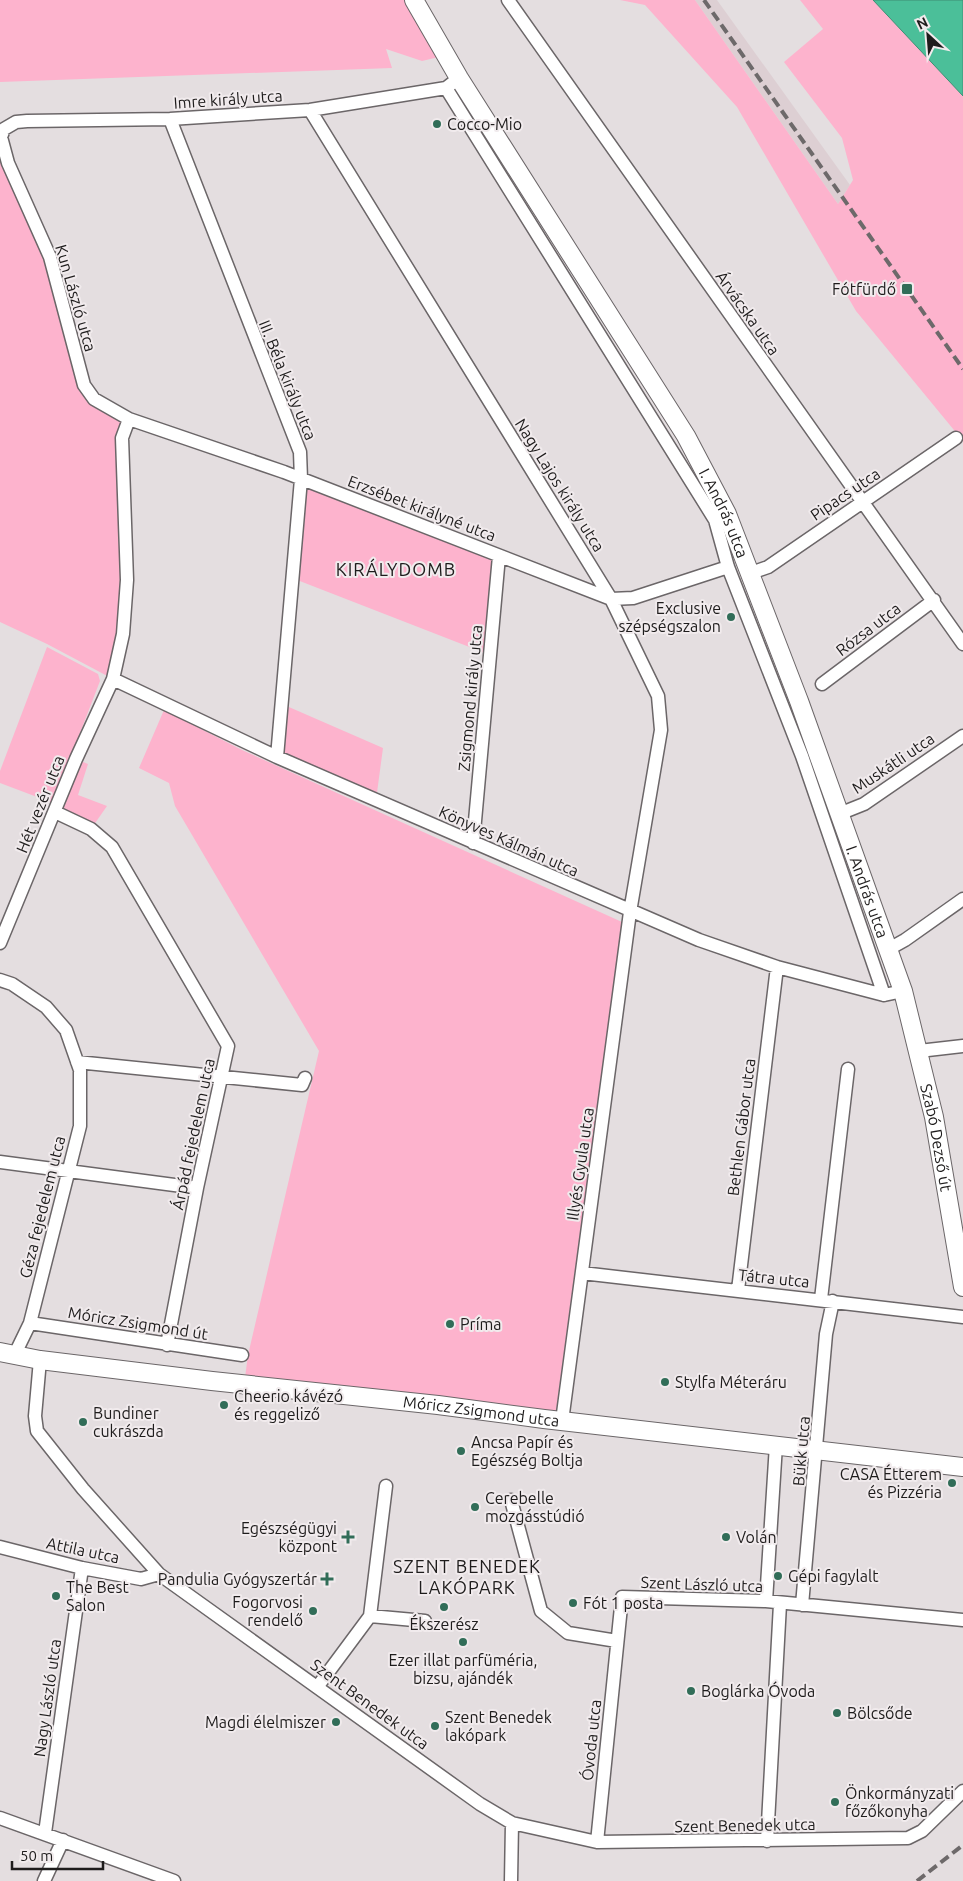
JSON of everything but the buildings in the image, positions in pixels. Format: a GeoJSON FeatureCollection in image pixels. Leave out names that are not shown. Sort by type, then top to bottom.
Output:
{"type":"FeatureCollection","features":[{"type":"Feature","properties":{"kind":"main road"},"geometry":{"type":"LineString","coordinates":[[414,0],[453,83]]}},
{"type":"Feature","properties":{"kind":"main road","name":"I. András utca"},"geometry":{"type":"LineString","coordinates":[[453,83],[686,436],[727,514],[751,573],[903,991]]}},
{"type":"Feature","properties":{"kind":"main road","name":"Szabó Dezső út"},"geometry":{"type":"LineString","coordinates":[[903,991],[934,1117],[963,1287]]}},
{"type":"Feature","properties":{"kind":"main road","name":"Móricz Zsigmond utca"},"geometry":{"type":"LineString","coordinates":[[7,1354],[40,1360],[963,1467]]}},
{"type":"Feature","properties":{"kind":"street","name":"Árvácska utca"},"geometry":{"type":"LineString","coordinates":[[508,0],[862,502],[934,600],[963,644]]}},
{"type":"Feature","properties":{"kind":"street","name":"Imre király utca"},"geometry":{"type":"LineString","coordinates":[[1,137],[4,129],[16,122],[170,119],[310,110],[453,83]]}},
{"type":"Feature","properties":{"kind":"street","name":"I. András utca"},"geometry":{"type":"LineString","coordinates":[[453,83],[715,520],[728,568],[802,756],[884,995]]}},
{"type":"Feature","properties":{"kind":"street","name":"Nagy Lajos király utca"},"geometry":{"type":"LineString","coordinates":[[310,110],[611,599],[658,696],[661,730],[630,912]]}},
{"type":"Feature","properties":{"kind":"street","name":"III. Béla király utca"},"geometry":{"type":"LineString","coordinates":[[170,119],[300,452],[301,479],[277,757]]}},
{"type":"Feature","properties":{"kind":"street","name":"Kun László utca"},"geometry":{"type":"LineString","coordinates":[[1,137],[11,173],[50,257],[84,385],[94,399],[106,406]]}},
{"type":"Feature","properties":{"kind":"street","name":"Erzsébet királyné utca"},"geometry":{"type":"LineString","coordinates":[[106,406],[129,419],[301,479],[611,599],[633,598],[728,568]]}},
{"type":"Feature","properties":{"kind":"street"},"geometry":{"type":"LineString","coordinates":[[113,679],[123,634],[127,580],[122,438],[129,419]]}},
{"type":"Feature","properties":{"kind":"street","name":"Pipacs utca"},"geometry":{"type":"LineString","coordinates":[[751,573],[768,567],[956,438]]}},
{"type":"Feature","properties":{"kind":"street","name":"Zsigmond király utca"},"geometry":{"type":"LineString","coordinates":[[474,843],[499,556]]}},
{"type":"Feature","properties":{"kind":"street","name":"Rózsa utca"},"geometry":{"type":"LineString","coordinates":[[822,684],[934,600]]}},
{"type":"Feature","properties":{"kind":"street","name":"Könyves Kálmán utca"},"geometry":{"type":"LineString","coordinates":[[113,679],[277,757],[630,912],[699,940],[777,967],[884,995],[903,991]]}},
{"type":"Feature","properties":{"kind":"street","name":"Hét vezér utca"},"geometry":{"type":"LineString","coordinates":[[0,942],[76,759],[113,679]]}},
{"type":"Feature","properties":{"kind":"street","name":"Muskátli utca"},"geometry":{"type":"LineString","coordinates":[[839,814],[864,804],[963,736]]}},
{"type":"Feature","properties":{"kind":"street","name":"Árpád fejedelem utca"},"geometry":{"type":"LineString","coordinates":[[55,812],[91,829],[112,847],[228,1046],[197,1188],[167,1345]]}},
{"type":"Feature","properties":{"kind":"street"},"geometry":{"type":"LineString","coordinates":[[887,950],[905,940],[963,899]]}},
{"type":"Feature","properties":{"kind":"street","name":"Illyés Gyula utca"},"geometry":{"type":"LineString","coordinates":[[562,1421],[630,912]]}},
{"type":"Feature","properties":{"kind":"street","name":"Bethlen Gábor utca"},"geometry":{"type":"LineString","coordinates":[[738,1290],[777,967]]}},
{"type":"Feature","properties":{"kind":"street","name":"Géza fejedelem utca"},"geometry":{"type":"LineString","coordinates":[[0,980],[12,984],[46,1007],[66,1030],[80,1070],[80,1126],[30,1323],[7,1354]]}},
{"type":"Feature","properties":{"kind":"street"},"geometry":{"type":"LineString","coordinates":[[919,1051],[963,1046]]}},
{"type":"Feature","properties":{"kind":"street"},"geometry":{"type":"LineString","coordinates":[[77,1062],[302,1085],[305,1078]]}},
{"type":"Feature","properties":{"kind":"street","name":"Bükk utca"},"geometry":{"type":"LineString","coordinates":[[802,1606],[817,1451],[827,1300],[848,1069]]}},
{"type":"Feature","properties":{"kind":"street"},"geometry":{"type":"LineString","coordinates":[[0,1162],[197,1188]]}},
{"type":"Feature","properties":{"kind":"street","name":"Tátra utca"},"geometry":{"type":"LineString","coordinates":[[582,1273],[963,1317]]}},
{"type":"Feature","properties":{"kind":"street","name":"Móricz Zsigmond út"},"geometry":{"type":"LineString","coordinates":[[30,1323],[242,1355]]}},
{"type":"Feature","properties":{"kind":"street","name":"Szent Benedek utca"},"geometry":{"type":"LineString","coordinates":[[40,1360],[35,1416],[37,1432],[83,1489],[159,1574],[318,1686],[480,1804],[512,1823],[597,1842],[767,1842],[908,1838],[922,1831],[963,1791]]}},
{"type":"Feature","properties":{"kind":"street","name":"Bükk utca"},"geometry":{"type":"LineString","coordinates":[[766,1601],[776,1445]]}},
{"type":"Feature","properties":{"kind":"street"},"geometry":{"type":"LineString","coordinates":[[318,1686],[370,1616],[386,1486]]}},
{"type":"Feature","properties":{"kind":"street"},"geometry":{"type":"LineString","coordinates":[[511,1500],[541,1611],[568,1633],[617,1640]]}},
{"type":"Feature","properties":{"kind":"street","name":"Attila utca"},"geometry":{"type":"LineString","coordinates":[[0,1547],[82,1568],[141,1579],[159,1574]]}},
{"type":"Feature","properties":{"kind":"street","name":"Nagy László utca"},"geometry":{"type":"LineString","coordinates":[[45,1833],[82,1568]]}},
{"type":"Feature","properties":{"kind":"street","name":"Szent László utca"},"geometry":{"type":"LineString","coordinates":[[622,1597],[766,1601],[780,1604],[963,1620]]}},
{"type":"Feature","properties":{"kind":"street","name":"Óvoda utca"},"geometry":{"type":"LineString","coordinates":[[597,1842],[622,1597]]}},
{"type":"Feature","properties":{"kind":"street"},"geometry":{"type":"LineString","coordinates":[[767,1842],[780,1604]]}},
{"type":"Feature","properties":{"kind":"street"},"geometry":{"type":"LineString","coordinates":[[370,1616],[425,1621]]}},
{"type":"Feature","properties":{"kind":"street"},"geometry":{"type":"LineString","coordinates":[[0,1818],[174,1881]]}},
{"type":"Feature","properties":{"kind":"street"},"geometry":{"type":"LineString","coordinates":[[511,1881],[512,1823]]}},
{"type":"Feature","properties":{"kind":"street"},"geometry":{"type":"LineString","coordinates":[[44,1881],[62,1840]]}},
{"type":"Feature","properties":{"kind":"shaded area"},"geometry":{"type":"Polygon","coordinates":[[[0,0],[411,0],[443,56],[422,61],[386,49],[392,68],[0,82],[0,0]]]}},
{"type":"Feature","properties":{"kind":"shaded area"},"geometry":{"type":"Polygon","coordinates":[[[620,0],[695,0],[838,204],[853,180],[842,138],[784,62],[823,29],[800,0],[873,0],[963,96],[963,441],[856,311],[737,107],[645,5],[620,0]]]}},
{"type":"Feature","properties":{"kind":"shaded area"},"geometry":{"type":"Polygon","coordinates":[[[695,0],[717,0],[850,185],[838,204],[695,0]]]}},
{"type":"Feature","properties":{"kind":"shaded area"},"geometry":{"type":"Polygon","coordinates":[[[873,0],[963,0],[963,96],[873,0]]]}},
{"type":"Feature","properties":{"kind":"shaded area"},"geometry":{"type":"Polygon","coordinates":[[[0,137],[50,257],[84,385],[129,419],[122,438],[126,529],[113,679],[47,644],[0,622],[0,137]]]}},
{"type":"Feature","properties":{"kind":"shaded area"},"geometry":{"type":"Polygon","coordinates":[[[301,479],[499,556],[490,655],[292,578],[301,479]]]}},
{"type":"Feature","properties":{"kind":"shaded area"},"geometry":{"type":"Polygon","coordinates":[[[47,647],[98,674],[100,681],[53,803],[0,783],[0,771],[47,647]]]}},
{"type":"Feature","properties":{"kind":"shaded area"},"geometry":{"type":"Polygon","coordinates":[[[282,704],[383,748],[376,800],[277,757],[282,704]]]}},
{"type":"Feature","properties":{"kind":"shaded area"},"geometry":{"type":"Polygon","coordinates":[[[164,710],[242,750],[622,922],[556,1412],[244,1385],[248,1355],[319,1051],[175,806],[169,783],[139,768],[164,710]]]}},
{"type":"Feature","properties":{"kind":"shaded area"},"geometry":{"type":"Polygon","coordinates":[[[76,759],[88,764],[78,795],[107,806],[91,829],[55,812],[76,759]]]}},
{"type":"Feature","properties":{"kind":"railway"},"geometry":{"type":"LineString","coordinates":[[704,0],[963,369]]}},
{"type":"Feature","properties":{"kind":"railway"},"geometry":{"type":"LineString","coordinates":[[917,1881],[963,1845]]}},
{"type":"Feature","properties":{"kind":"place","name":"Cocco-Mio"},"geometry":{"type":"Point","coordinates":[437,124]}},
{"type":"Feature","properties":{"kind":"place","name":"Fótfürdő"},"geometry":{"type":"Point","coordinates":[907,289]}},
{"type":"Feature","properties":{"kind":"place","name":"Exclusive szépségszalon"},"geometry":{"type":"Point","coordinates":[731,617]}},
{"type":"Feature","properties":{"kind":"place","name":"Príma"},"geometry":{"type":"Point","coordinates":[450,1324]}},
{"type":"Feature","properties":{"kind":"place","name":"Stylfa Méteráru"},"geometry":{"type":"Point","coordinates":[665,1382]}},
{"type":"Feature","properties":{"kind":"place","name":"Cheerio kávézó és reggeliző"},"geometry":{"type":"Point","coordinates":[224,1405]}},
{"type":"Feature","properties":{"kind":"place","name":"Bundiner cukrászda"},"geometry":{"type":"Point","coordinates":[83,1422]}},
{"type":"Feature","properties":{"kind":"place","name":"Ancsa Papír és Egészség Boltja"},"geometry":{"type":"Point","coordinates":[461,1451]}},
{"type":"Feature","properties":{"kind":"place","name":"CASA Étterem és Pizzéria"},"geometry":{"type":"Point","coordinates":[952,1483]}},
{"type":"Feature","properties":{"kind":"place","name":"Cerebelle mozgásstúdió"},"geometry":{"type":"Point","coordinates":[475,1507]}},
{"type":"Feature","properties":{"kind":"place","name":"Egészségügyi központ"},"geometry":{"type":"Point","coordinates":[348,1537]}},
{"type":"Feature","properties":{"kind":"place","name":"Volán"},"geometry":{"type":"Point","coordinates":[726,1537]}},
{"type":"Feature","properties":{"kind":"place","name":"Gépi fagylalt"},"geometry":{"type":"Point","coordinates":[778,1576]}},
{"type":"Feature","properties":{"kind":"place","name":"Pandulia Gyógyszertár"},"geometry":{"type":"Point","coordinates":[327,1579]}},
{"type":"Feature","properties":{"kind":"place","name":"The Best Salon"},"geometry":{"type":"Point","coordinates":[56,1596]}},
{"type":"Feature","properties":{"kind":"place","name":"Fót 1 posta"},"geometry":{"type":"Point","coordinates":[573,1603]}},
{"type":"Feature","properties":{"kind":"place","name":"Ékszerész"},"geometry":{"type":"Point","coordinates":[444,1607]}},
{"type":"Feature","properties":{"kind":"place","name":"Fogorvosi rendelő"},"geometry":{"type":"Point","coordinates":[313,1611]}},
{"type":"Feature","properties":{"kind":"place","name":"Ezer illat parfüméria, bizsu, ajándék"},"geometry":{"type":"Point","coordinates":[463,1642]}},
{"type":"Feature","properties":{"kind":"place","name":"Boglárka Óvoda"},"geometry":{"type":"Point","coordinates":[691,1691]}},
{"type":"Feature","properties":{"kind":"place","name":"Bölcsőde"},"geometry":{"type":"Point","coordinates":[837,1713]}},
{"type":"Feature","properties":{"kind":"place","name":"Magdi élelmiszer"},"geometry":{"type":"Point","coordinates":[336,1722]}},
{"type":"Feature","properties":{"kind":"place","name":"Szent Benedek lakópark"},"geometry":{"type":"Point","coordinates":[435,1726]}},
{"type":"Feature","properties":{"kind":"place","name":"Önkormányzati főzőkonyha"},"geometry":{"type":"Point","coordinates":[835,1802]}},
{"type":"Feature","properties":{"kind":"district","name":"KIRÁLYDOMB"},"geometry":{"type":"Point","coordinates":[396,570]}},
{"type":"Feature","properties":{"kind":"district","name":"SZENT BENEDEK LAKÓPARK"},"geometry":{"type":"Point","coordinates":[467,1577]}}]}
